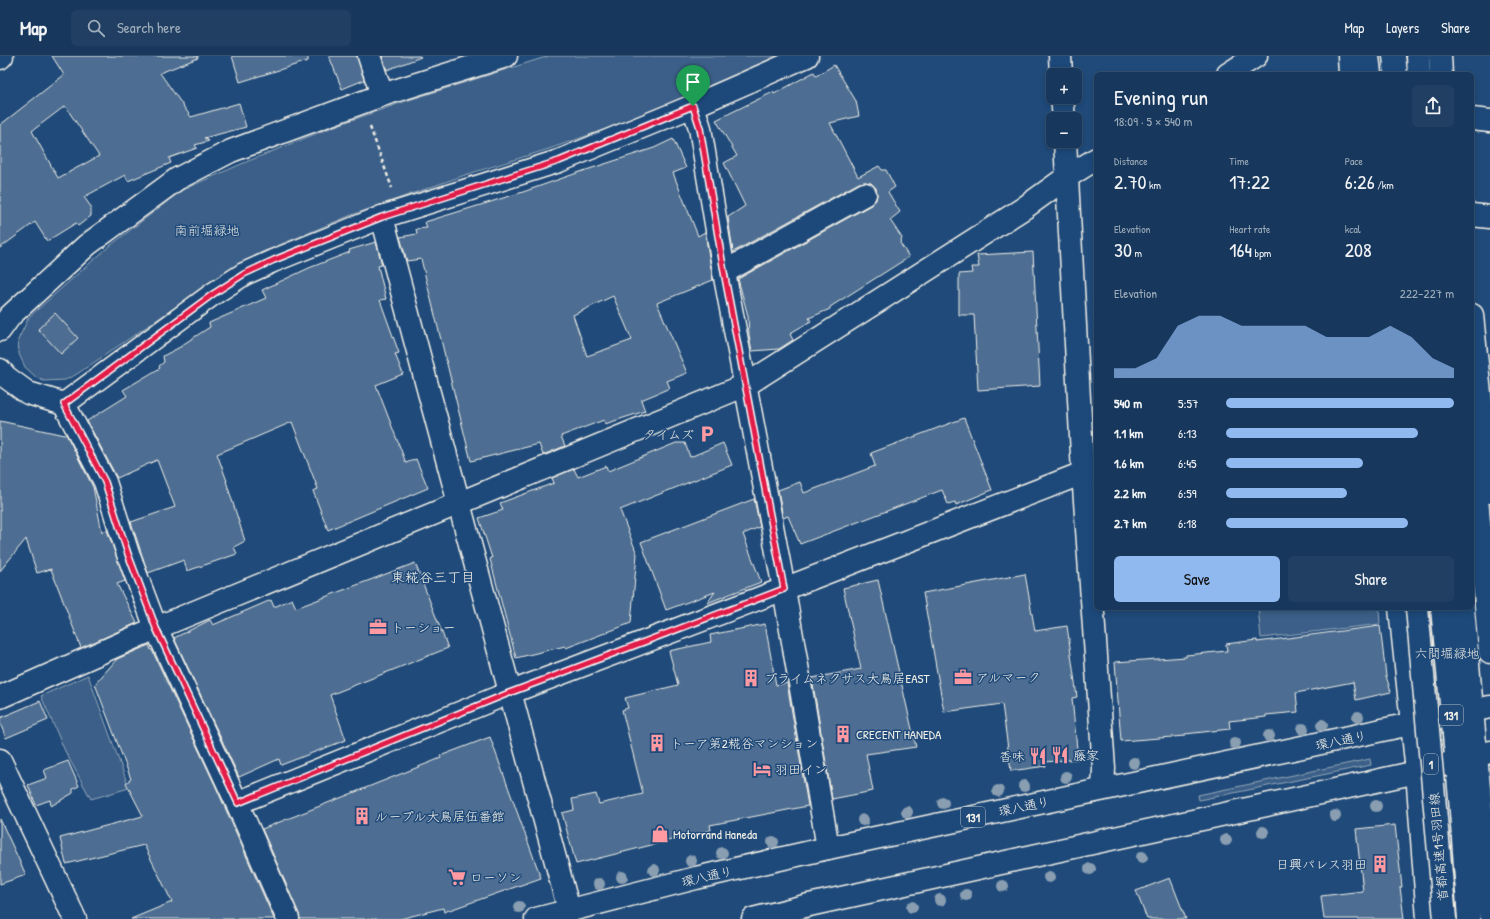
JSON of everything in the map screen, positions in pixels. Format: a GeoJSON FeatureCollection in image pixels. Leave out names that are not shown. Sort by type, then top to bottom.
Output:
{"type":"FeatureCollection","features":[{"type":"Feature","properties":{"kind":"main road"},"geometry":{"type":"LineString","coordinates":[[369,56],[382,95]]}},
{"type":"Feature","properties":{"kind":"main road"},"geometry":{"type":"LineString","coordinates":[[0,330],[10,316],[87,245],[177,179],[231,152],[382,95],[506,56]]}},
{"type":"Feature","properties":{"kind":"main road"},"geometry":{"type":"LineString","coordinates":[[64,404],[213,294],[244,274],[274,260],[391,214],[559,161],[693,106],[807,56]]}},
{"type":"Feature","properties":{"kind":"main road"},"geometry":{"type":"LineString","coordinates":[[1060,56],[1061,68]]}},
{"type":"Feature","properties":{"kind":"main road"},"geometry":{"type":"LineString","coordinates":[[1231,72],[1256,56]]}},
{"type":"Feature","properties":{"kind":"main road"},"geometry":{"type":"LineString","coordinates":[[1349,56],[1350,72]]}},
{"type":"Feature","properties":{"kind":"main road"},"geometry":{"type":"LineString","coordinates":[[1368,56],[1370,72]]}},
{"type":"Feature","properties":{"kind":"main road"},"geometry":{"type":"LineString","coordinates":[[1394,56],[1396,72]]}},
{"type":"Feature","properties":{"kind":"main road"},"geometry":{"type":"LineString","coordinates":[[1418,56],[1419,72]]}},
{"type":"Feature","properties":{"kind":"main road"},"geometry":{"type":"LineString","coordinates":[[1440,56],[1441,72]]}},
{"type":"Feature","properties":{"kind":"main road"},"geometry":{"type":"LineString","coordinates":[[1450,56],[1451,72]]}},
{"type":"Feature","properties":{"kind":"main road"},"geometry":{"type":"LineString","coordinates":[[693,106],[700,128],[724,272],[784,589],[828,848]]}},
{"type":"Feature","properties":{"kind":"main road"},"geometry":{"type":"LineString","coordinates":[[1474,119],[1490,121]]}},
{"type":"Feature","properties":{"kind":"main road"},"geometry":{"type":"LineString","coordinates":[[1065,148],[1089,471],[1094,570]]}},
{"type":"Feature","properties":{"kind":"main road"},"geometry":{"type":"LineString","coordinates":[[0,697],[156,628],[746,385],[1024,208],[1067,177],[1094,160]]}},
{"type":"Feature","properties":{"kind":"main road"},"geometry":{"type":"LineString","coordinates":[[724,272],[865,194]]}},
{"type":"Feature","properties":{"kind":"main road"},"geometry":{"type":"LineString","coordinates":[[391,214],[459,504],[569,910]]}},
{"type":"Feature","properties":{"kind":"main road"},"geometry":{"type":"LineString","coordinates":[[1474,215],[1490,217]]}},
{"type":"Feature","properties":{"kind":"main road"},"geometry":{"type":"LineString","coordinates":[[1474,335],[1490,492]]}},
{"type":"Feature","properties":{"kind":"main road"},"geometry":{"type":"LineString","coordinates":[[0,370],[28,393],[64,404],[105,482],[128,554],[156,628],[238,803],[288,919]]}},
{"type":"Feature","properties":{"kind":"main road"},"geometry":{"type":"LineString","coordinates":[[1474,463],[1490,652]]}},
{"type":"Feature","properties":{"kind":"main road"},"geometry":{"type":"LineString","coordinates":[[238,803],[509,693],[1089,471]]}},
{"type":"Feature","properties":{"kind":"main road"},"geometry":{"type":"LineString","coordinates":[[1096,610],[1104,768],[1103,789]]}},
{"type":"Feature","properties":{"kind":"main road"},"geometry":{"type":"LineString","coordinates":[[1400,610],[1417,772],[1428,919]]}},
{"type":"Feature","properties":{"kind":"main road","name":"首都高速1号羽田線"},"geometry":{"type":"LineString","coordinates":[[1417,610],[1445,919]]}},
{"type":"Feature","properties":{"kind":"main road"},"geometry":{"type":"LineString","coordinates":[[1443,610],[1471,711]]}},
{"type":"Feature","properties":{"kind":"main road"},"geometry":{"type":"LineString","coordinates":[[1463,610],[1474,756],[1490,912]]}},
{"type":"Feature","properties":{"kind":"main road","name":"環八通り"},"geometry":{"type":"LineString","coordinates":[[536,919],[696,878],[828,848],[1471,711]]}},
{"type":"Feature","properties":{"kind":"main road"},"geometry":{"type":"LineString","coordinates":[[752,919],[809,905],[1417,772],[1474,756]]}},
{"type":"Feature","properties":{"kind":"main road"},"geometry":{"type":"LineString","coordinates":[[1469,919],[1474,756]]}},
{"type":"Feature","properties":{"kind":"main road"},"geometry":{"type":"LineString","coordinates":[[0,760],[76,919]]}},
{"type":"Feature","properties":{"kind":"path"},"geometry":{"type":"LineString","coordinates":[[362,103],[391,214]]}},
{"type":"Feature","properties":{"kind":"green space","name":"南前堀緑地"},"geometry":{"type":"Polygon","coordinates":[[[549,56],[779,56],[764,64],[640,117],[549,149],[465,175],[349,216],[260,253],[239,264],[77,374],[65,380],[44,381],[37,378],[25,367],[19,354],[18,340],[29,317],[106,249],[182,190],[335,126],[409,100],[549,56]]]}},
{"type":"Feature","properties":{"kind":"green space"},"geometry":{"type":"Polygon","coordinates":[[[1258,610],[1379,610],[1380,624],[1261,638],[1258,610]]]}},
{"type":"Feature","properties":{"kind":"green space"},"geometry":{"type":"Polygon","coordinates":[[[88,675],[129,788],[91,799],[65,751],[41,696],[88,675]]]}},
{"type":"Feature","properties":{"kind":"green space"},"geometry":{"type":"Polygon","coordinates":[[[1370,759],[1371,765],[1199,800],[1198,795],[1370,759]]]}},
{"type":"Feature","properties":{"kind":"building"},"geometry":{"type":"Polygon","coordinates":[[[52,56],[198,56],[198,58],[160,73],[191,117],[239,103],[246,127],[204,138],[209,141],[195,145],[197,148],[169,158],[171,163],[128,181],[125,175],[84,197],[91,207],[91,216],[78,226],[76,223],[47,241],[35,222],[0,248],[0,125],[64,75],[52,56]],[[65,106],[32,131],[58,178],[99,156],[65,106]]]}},
{"type":"Feature","properties":{"kind":"building"},"geometry":{"type":"Polygon","coordinates":[[[232,56],[308,56],[308,61],[240,82],[232,56]]]}},
{"type":"Feature","properties":{"kind":"building"},"geometry":{"type":"Polygon","coordinates":[[[329,56],[357,56],[364,80],[342,89],[329,56]]]}},
{"type":"Feature","properties":{"kind":"building"},"geometry":{"type":"Polygon","coordinates":[[[382,56],[420,56],[421,57],[387,70],[382,56]]]}},
{"type":"Feature","properties":{"kind":"building"},"geometry":{"type":"Polygon","coordinates":[[[834,65],[856,101],[859,116],[830,123],[858,177],[879,166],[882,170],[886,170],[895,187],[888,192],[900,212],[890,220],[902,238],[900,243],[909,257],[830,307],[830,309],[809,318],[811,321],[790,334],[793,340],[779,349],[752,351],[748,316],[738,279],[871,205],[876,200],[877,194],[876,188],[871,183],[859,183],[733,252],[728,217],[745,206],[724,163],[737,156],[716,120],[773,92],[774,94],[814,72],[816,76],[834,65]]]}},
{"type":"Feature","properties":{"kind":"building"},"geometry":{"type":"Polygon","coordinates":[[[673,139],[686,168],[673,173],[698,236],[705,232],[713,280],[657,303],[687,373],[667,381],[670,388],[641,400],[645,411],[605,424],[604,420],[561,436],[565,446],[543,455],[539,444],[471,461],[421,259],[407,261],[400,237],[417,234],[416,229],[427,228],[425,222],[523,192],[654,148],[673,139]],[[613,296],[573,315],[587,356],[632,340],[613,296]]]}},
{"type":"Feature","properties":{"kind":"building"},"geometry":{"type":"Polygon","coordinates":[[[376,242],[382,265],[378,266],[386,299],[380,300],[399,353],[395,354],[403,374],[376,385],[406,463],[416,459],[428,488],[328,530],[313,491],[318,489],[292,422],[217,454],[227,481],[245,541],[234,547],[237,554],[187,571],[184,560],[148,573],[131,522],[175,507],[157,460],[117,478],[87,421],[127,396],[123,390],[160,368],[159,366],[164,362],[163,356],[182,346],[210,327],[209,323],[266,298],[262,290],[309,268],[350,252],[349,250],[376,242]]]}},
{"type":"Feature","properties":{"kind":"building"},"geometry":{"type":"Polygon","coordinates":[[[1033,252],[1040,386],[978,390],[974,315],[959,315],[959,274],[972,273],[971,267],[979,267],[977,255],[1033,252]]]}},
{"type":"Feature","properties":{"kind":"building"},"geometry":{"type":"Polygon","coordinates":[[[55,313],[78,338],[61,354],[38,329],[55,313]]]}},
{"type":"Feature","properties":{"kind":"building"},"geometry":{"type":"Polygon","coordinates":[[[964,418],[992,490],[956,505],[955,502],[948,504],[942,490],[800,544],[788,516],[783,518],[778,490],[800,482],[804,493],[875,466],[871,453],[964,418]]]}},
{"type":"Feature","properties":{"kind":"building"},"geometry":{"type":"Polygon","coordinates":[[[0,421],[64,435],[66,434],[93,487],[102,532],[107,530],[125,581],[117,584],[137,623],[81,648],[51,569],[37,573],[26,539],[0,571],[0,421]]]}},
{"type":"Feature","properties":{"kind":"building"},"geometry":{"type":"Polygon","coordinates":[[[676,443],[685,443],[690,457],[723,443],[732,465],[620,510],[637,554],[631,623],[566,648],[565,646],[516,658],[490,559],[492,558],[479,518],[503,510],[500,503],[554,483],[552,478],[574,469],[578,477],[606,466],[608,471],[676,443]]]}},
{"type":"Feature","properties":{"kind":"building"},"geometry":{"type":"Polygon","coordinates":[[[754,499],[760,527],[743,534],[761,582],[707,603],[715,592],[666,610],[641,542],[754,499]]]}},
{"type":"Feature","properties":{"kind":"building"},"geometry":{"type":"Polygon","coordinates":[[[415,563],[448,648],[330,695],[346,740],[281,765],[279,759],[239,777],[174,638],[210,620],[213,625],[271,600],[274,607],[292,599],[296,608],[415,563]]]}},
{"type":"Feature","properties":{"kind":"building"},"geometry":{"type":"Polygon","coordinates":[[[1025,574],[1035,631],[1067,626],[1077,697],[1072,698],[1078,759],[1045,762],[1046,766],[1011,771],[1002,704],[944,712],[923,593],[1025,574]]]}},
{"type":"Feature","properties":{"kind":"building"},"geometry":{"type":"Polygon","coordinates":[[[878,580],[916,747],[866,754],[873,791],[832,799],[812,678],[861,669],[843,588],[878,580]]]}},
{"type":"Feature","properties":{"kind":"building"},"geometry":{"type":"Polygon","coordinates":[[[765,624],[776,685],[787,683],[808,806],[710,825],[711,830],[576,864],[562,813],[574,810],[572,799],[596,794],[599,804],[643,794],[622,710],[628,708],[625,698],[678,685],[669,651],[711,642],[710,635],[765,624]]]}},
{"type":"Feature","properties":{"kind":"building"},"geometry":{"type":"Polygon","coordinates":[[[1380,626],[1386,676],[1391,692],[1356,700],[1353,682],[1296,693],[1298,712],[1229,721],[1230,729],[1185,734],[1185,736],[1121,741],[1115,662],[1186,657],[1186,655],[1227,651],[1226,644],[1257,640],[1257,642],[1380,626]]]}},
{"type":"Feature","properties":{"kind":"building"},"geometry":{"type":"Polygon","coordinates":[[[149,645],[216,787],[274,919],[131,919],[172,902],[144,845],[66,864],[60,838],[143,816],[126,783],[131,779],[95,684],[117,659],[149,645]]]}},
{"type":"Feature","properties":{"kind":"building"},"geometry":{"type":"Polygon","coordinates":[[[40,701],[48,720],[6,738],[0,723],[0,718],[40,701]]]}},
{"type":"Feature","properties":{"kind":"building"},"geometry":{"type":"Polygon","coordinates":[[[490,737],[541,878],[444,912],[443,908],[400,919],[300,919],[262,829],[490,737]]]}},
{"type":"Feature","properties":{"kind":"building"},"geometry":{"type":"Polygon","coordinates":[[[68,761],[79,786],[73,789],[73,793],[51,806],[50,800],[36,805],[28,785],[47,778],[44,770],[68,761]]]}},
{"type":"Feature","properties":{"kind":"building"},"geometry":{"type":"Polygon","coordinates":[[[0,819],[26,875],[0,884],[0,819]]]}},
{"type":"Feature","properties":{"kind":"building","name":"日興パレス羽田"},"geometry":{"type":"Polygon","coordinates":[[[1395,825],[1404,919],[1324,919],[1321,896],[1363,891],[1356,829],[1395,825]]]}},
{"type":"Feature","properties":{"kind":"building"},"geometry":{"type":"Polygon","coordinates":[[[1170,878],[1186,919],[1147,919],[1136,891],[1170,878]]]}},
{"type":"Feature","properties":{"kind":"place","name":"タイムズ"},"geometry":{"type":"Point","coordinates":[707,434]}},
{"type":"Feature","properties":{"kind":"place","name":"トーショー"},"geometry":{"type":"Point","coordinates":[378,627]}},
{"type":"Feature","properties":{"kind":"place","name":"アルマーク"},"geometry":{"type":"Point","coordinates":[963,677]}},
{"type":"Feature","properties":{"kind":"place","name":"プライムネクサス大鳥居EAST"},"geometry":{"type":"Point","coordinates":[751,678]}},
{"type":"Feature","properties":{"kind":"place","name":"CRECENT HANEDA"},"geometry":{"type":"Point","coordinates":[843,734]}},
{"type":"Feature","properties":{"kind":"place","name":"トーア第2糀谷マンション"},"geometry":{"type":"Point","coordinates":[657,743]}},
{"type":"Feature","properties":{"kind":"place","name":"藤家"},"geometry":{"type":"Point","coordinates":[1060,755]}},
{"type":"Feature","properties":{"kind":"place","name":"香味"},"geometry":{"type":"Point","coordinates":[1038,756]}},
{"type":"Feature","properties":{"kind":"place","name":"羽田イン"},"geometry":{"type":"Point","coordinates":[762,769]}},
{"type":"Feature","properties":{"kind":"place","name":"ルーブル大鳥居伍番館"},"geometry":{"type":"Point","coordinates":[362,816]}},
{"type":"Feature","properties":{"kind":"place","name":"Motorrand Haneda"},"geometry":{"type":"Point","coordinates":[660,834]}},
{"type":"Feature","properties":{"kind":"place","name":"日興パレス羽田"},"geometry":{"type":"Point","coordinates":[1380,864]}},
{"type":"Feature","properties":{"kind":"place","name":"ローソン"},"geometry":{"type":"Point","coordinates":[457,877]}},
{"type":"Feature","properties":{"kind":"district","name":"東糀谷三丁目"},"geometry":{"type":"Point","coordinates":[433,576]}},
{"type":"Feature","properties":{"kind":"route"},"geometry":{"type":"LineString","coordinates":[[693,106],[700,128],[724,272],[784,589],[509,693],[238,803],[156,628],[128,554],[105,482],[64,404],[213,294],[244,274],[274,260],[382,217],[559,161],[693,106]]}},
{"type":"Feature","properties":{"kind":"park label","name":"六間堀緑地"},"geometry":{"type":"Point","coordinates":[1447,653]}}]}
